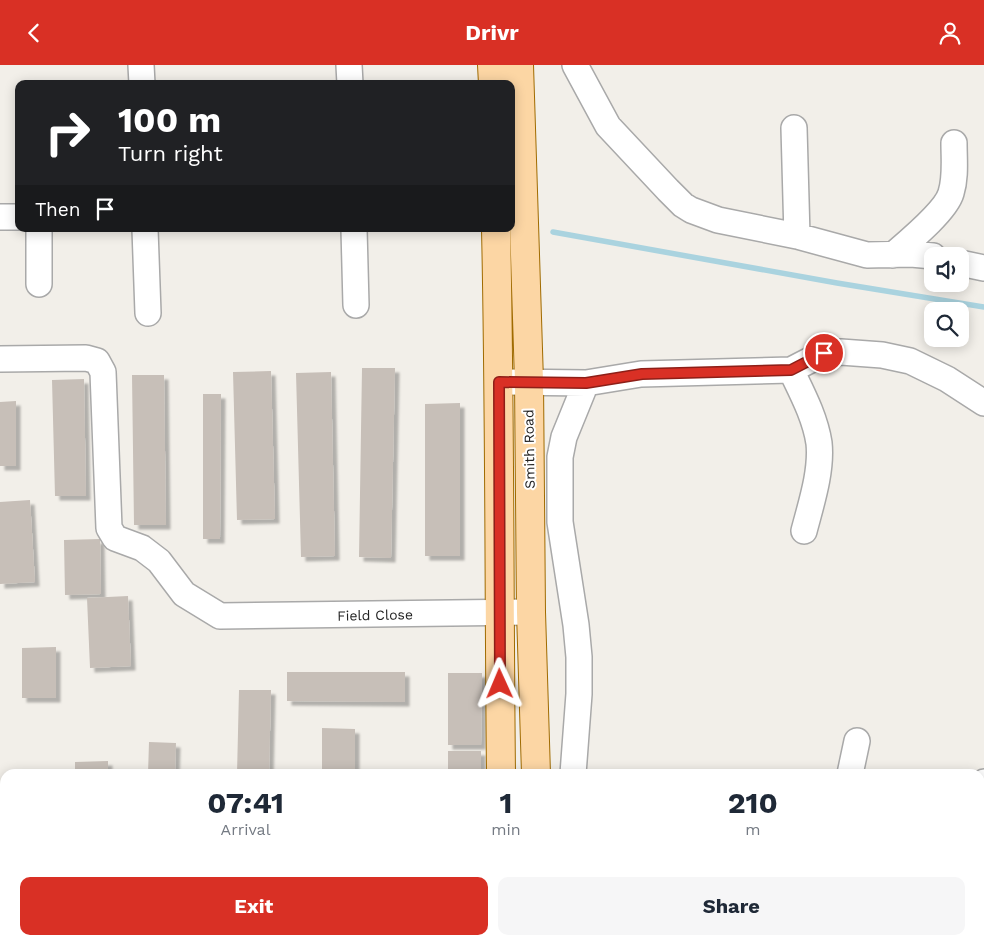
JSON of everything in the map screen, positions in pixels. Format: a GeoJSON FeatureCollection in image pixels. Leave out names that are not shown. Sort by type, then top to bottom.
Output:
{"type":"FeatureCollection","features":[{"type":"Feature","properties":{"kind":"main road"},"geometry":{"type":"LineString","coordinates":[[492,65],[493,80]]}},
{"type":"Feature","properties":{"kind":"main road","name":"Smith Road"},"geometry":{"type":"LineString","coordinates":[[519,65],[529,381],[531,613],[536,769]]}},
{"type":"Feature","properties":{"kind":"main road","name":"Smith Road"},"geometry":{"type":"LineString","coordinates":[[496,232],[499,382],[501,769]]}},
{"type":"Feature","properties":{"kind":"street"},"geometry":{"type":"LineString","coordinates":[[142,65],[142,80]]}},
{"type":"Feature","properties":{"kind":"street"},"geometry":{"type":"LineString","coordinates":[[349,65],[350,80]]}},
{"type":"Feature","properties":{"kind":"street"},"geometry":{"type":"LineString","coordinates":[[575,65],[608,126],[683,205],[691,210],[714,219],[859,253],[924,256]]}},
{"type":"Feature","properties":{"kind":"street"},"geometry":{"type":"LineString","coordinates":[[794,128],[797,237]]}},
{"type":"Feature","properties":{"kind":"street"},"geometry":{"type":"LineString","coordinates":[[893,255],[944,208],[951,195],[954,176],[954,143]]}},
{"type":"Feature","properties":{"kind":"street"},"geometry":{"type":"LineString","coordinates":[[0,217],[15,217]]}},
{"type":"Feature","properties":{"kind":"street"},"geometry":{"type":"LineString","coordinates":[[39,232],[39,284]]}},
{"type":"Feature","properties":{"kind":"street"},"geometry":{"type":"LineString","coordinates":[[146,232],[148,313]]}},
{"type":"Feature","properties":{"kind":"street"},"geometry":{"type":"LineString","coordinates":[[354,232],[356,305]]}},
{"type":"Feature","properties":{"kind":"street"},"geometry":{"type":"LineString","coordinates":[[969,265],[984,268]]}},
{"type":"Feature","properties":{"kind":"street"},"geometry":{"type":"LineString","coordinates":[[499,382],[586,383],[642,374],[791,370],[824,353],[841,352],[882,355],[910,361],[947,379],[984,403]]}},
{"type":"Feature","properties":{"kind":"street","name":"Field Close"},"geometry":{"type":"LineString","coordinates":[[0,359],[86,358],[98,361],[103,372],[109,528],[115,538],[142,548],[159,561],[184,595],[220,616],[531,613]]}},
{"type":"Feature","properties":{"kind":"street"},"geometry":{"type":"LineString","coordinates":[[791,370],[807,405],[819,442],[820,456],[804,531]]}},
{"type":"Feature","properties":{"kind":"street"},"geometry":{"type":"LineString","coordinates":[[573,769],[579,657],[560,522],[560,457],[564,437],[586,383]]}},
{"type":"Feature","properties":{"kind":"street"},"geometry":{"type":"LineString","coordinates":[[851,769],[857,741]]}},
{"type":"Feature","properties":{"kind":"building"},"geometry":{"type":"Polygon","coordinates":[[[362,368],[395,368],[391,558],[359,557],[362,368]]]}},
{"type":"Feature","properties":{"kind":"building"},"geometry":{"type":"Polygon","coordinates":[[[271,371],[275,519],[237,520],[233,372],[271,371]]]}},
{"type":"Feature","properties":{"kind":"building"},"geometry":{"type":"Polygon","coordinates":[[[331,372],[335,556],[301,557],[296,373],[331,372]]]}},
{"type":"Feature","properties":{"kind":"building"},"geometry":{"type":"Polygon","coordinates":[[[132,375],[164,375],[166,525],[134,525],[132,375]]]}},
{"type":"Feature","properties":{"kind":"building"},"geometry":{"type":"Polygon","coordinates":[[[84,379],[86,496],[55,496],[52,380],[84,379]]]}},
{"type":"Feature","properties":{"kind":"building"},"geometry":{"type":"Polygon","coordinates":[[[203,394],[221,394],[220,539],[203,539],[203,394]]]}},
{"type":"Feature","properties":{"kind":"building"},"geometry":{"type":"Polygon","coordinates":[[[16,401],[16,466],[0,466],[0,402],[16,401]]]}},
{"type":"Feature","properties":{"kind":"building"},"geometry":{"type":"Polygon","coordinates":[[[460,403],[460,556],[425,556],[425,404],[460,403]]]}},
{"type":"Feature","properties":{"kind":"building"},"geometry":{"type":"Polygon","coordinates":[[[30,500],[35,582],[0,584],[0,502],[30,500]]]}},
{"type":"Feature","properties":{"kind":"building"},"geometry":{"type":"Polygon","coordinates":[[[100,539],[101,594],[65,595],[64,540],[100,539]]]}},
{"type":"Feature","properties":{"kind":"building"},"geometry":{"type":"Polygon","coordinates":[[[128,596],[131,666],[90,668],[87,598],[128,596]]]}},
{"type":"Feature","properties":{"kind":"building"},"geometry":{"type":"Polygon","coordinates":[[[56,647],[56,698],[22,698],[22,648],[56,647]]]}},
{"type":"Feature","properties":{"kind":"building"},"geometry":{"type":"Polygon","coordinates":[[[287,672],[405,672],[405,702],[287,701],[287,672]]]}},
{"type":"Feature","properties":{"kind":"building"},"geometry":{"type":"Polygon","coordinates":[[[448,673],[482,673],[481,745],[448,745],[448,673]]]}},
{"type":"Feature","properties":{"kind":"building"},"geometry":{"type":"Polygon","coordinates":[[[239,690],[271,690],[269,769],[237,769],[239,690]]]}},
{"type":"Feature","properties":{"kind":"building"},"geometry":{"type":"Polygon","coordinates":[[[322,728],[355,729],[355,769],[322,769],[322,728]]]}},
{"type":"Feature","properties":{"kind":"building"},"geometry":{"type":"Polygon","coordinates":[[[149,742],[176,743],[175,769],[148,769],[149,742]]]}},
{"type":"Feature","properties":{"kind":"building"},"geometry":{"type":"Polygon","coordinates":[[[448,751],[481,751],[481,769],[448,769],[448,751]]]}},
{"type":"Feature","properties":{"kind":"building"},"geometry":{"type":"Polygon","coordinates":[[[108,761],[108,769],[75,769],[75,762],[108,761]]]}},
{"type":"Feature","properties":{"kind":"waterway"},"geometry":{"type":"LineString","coordinates":[[553,232],[837,283],[984,307]]}},
{"type":"Feature","properties":{"kind":"route"},"geometry":{"type":"LineString","coordinates":[[500,684],[499,382],[586,383],[642,374],[670,372],[738,373],[791,370],[824,353]]}}]}
